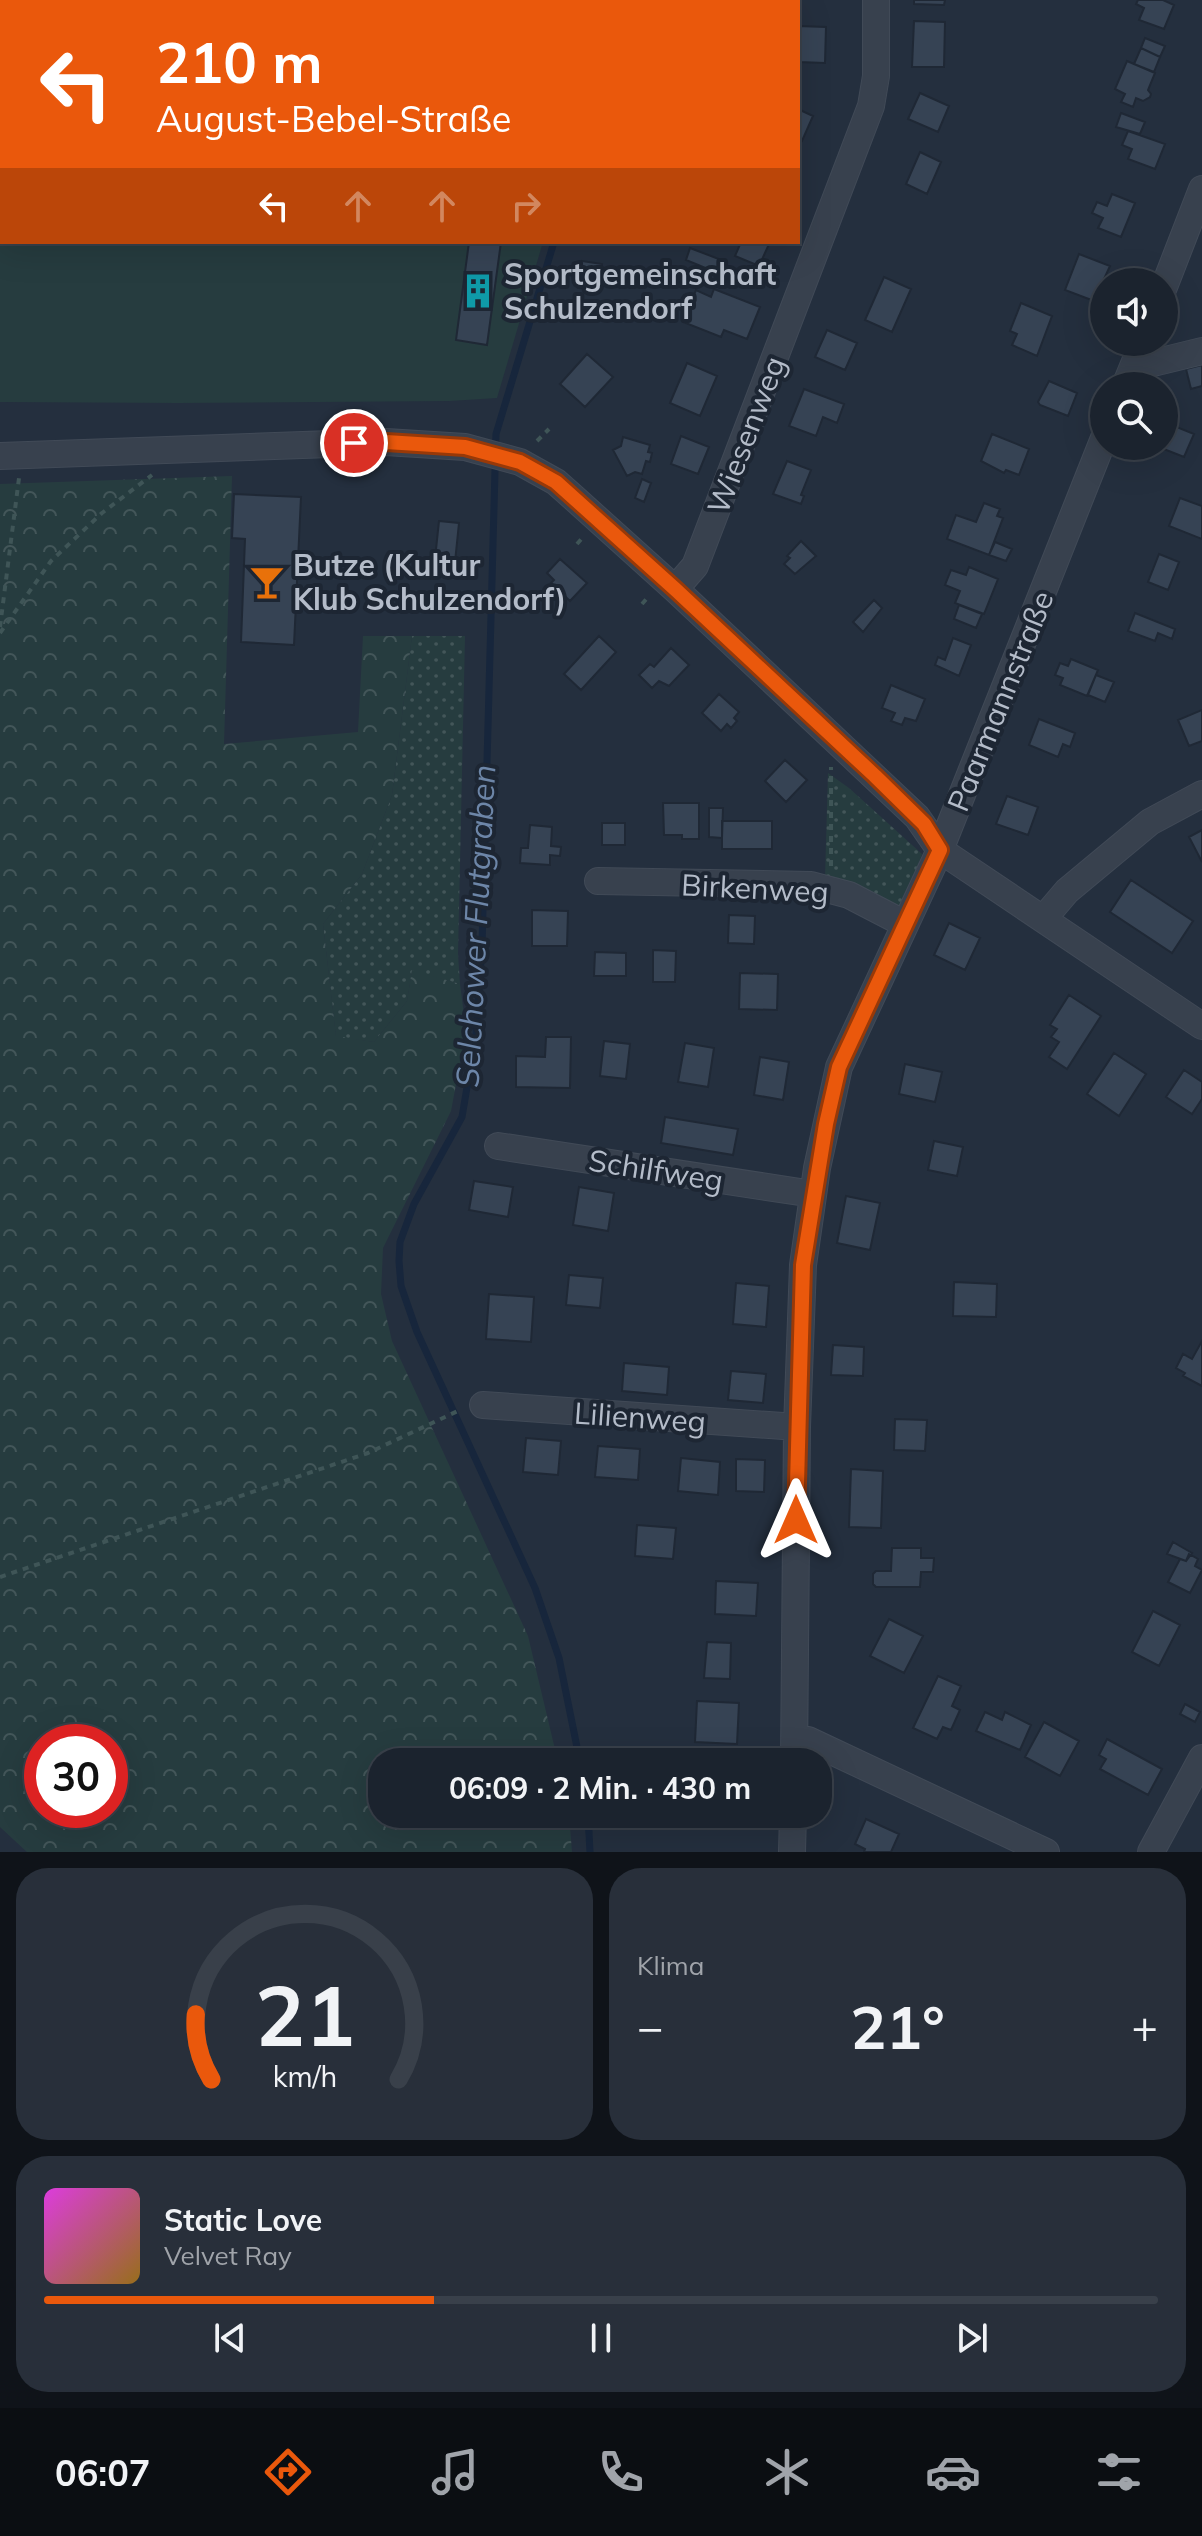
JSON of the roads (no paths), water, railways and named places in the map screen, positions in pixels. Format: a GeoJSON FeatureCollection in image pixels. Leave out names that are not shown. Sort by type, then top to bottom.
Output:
{"type":"FeatureCollection","features":[{"type":"Feature","properties":{"kind":"street","name":"Wiesenweg"},"geometry":{"type":"LineString","coordinates":[[663,592],[695,566],[868,117],[875,86],[876,0]]}},
{"type":"Feature","properties":{"kind":"street"},"geometry":{"type":"LineString","coordinates":[[1171,268],[1202,189]]}},
{"type":"Feature","properties":{"kind":"street"},"geometry":{"type":"LineString","coordinates":[[1146,356],[1153,363],[1202,351]]}},
{"type":"Feature","properties":{"kind":"street"},"geometry":{"type":"LineString","coordinates":[[0,456],[386,442],[465,447],[520,462],[556,482],[663,592],[917,817],[940,850],[1202,1026]]}},
{"type":"Feature","properties":{"kind":"street","name":"Paarmannstraße"},"geometry":{"type":"LineString","coordinates":[[795,1748],[797,1427],[803,1265],[813,1194],[839,1067],[940,850],[1095,460]]}},
{"type":"Feature","properties":{"kind":"street"},"geometry":{"type":"LineString","coordinates":[[1044,918],[1067,891],[1150,822],[1202,794]]}},
{"type":"Feature","properties":{"kind":"street","name":"Birkenweg"},"geometry":{"type":"LineString","coordinates":[[598,881],[811,885],[832,889],[905,924]]}},
{"type":"Feature","properties":{"kind":"street","name":"Schilfweg"},"geometry":{"type":"LineString","coordinates":[[498,1146],[813,1194]]}},
{"type":"Feature","properties":{"kind":"street","name":"Lilienweg"},"geometry":{"type":"LineString","coordinates":[[483,1405],[797,1427]]}},
{"type":"Feature","properties":{"kind":"street"},"geometry":{"type":"LineString","coordinates":[[799,1748],[808,1740],[825,1748]]}},
{"type":"Feature","properties":{"kind":"street"},"geometry":{"type":"LineString","coordinates":[[832,1751],[1046,1852]]}},
{"type":"Feature","properties":{"kind":"street"},"geometry":{"type":"LineString","coordinates":[[1151,1852],[1202,1758]]}},
{"type":"Feature","properties":{"kind":"street"},"geometry":{"type":"LineString","coordinates":[[792,1852],[793,1828]]}},
{"type":"Feature","properties":{"kind":"waterway","name":"Selchower Flutgraben"},"geometry":{"type":"LineString","coordinates":[[553,244],[496,434],[482,945],[476,1034],[462,1117],[414,1204],[400,1242],[399,1261],[401,1286],[417,1332],[535,1588],[559,1658],[577,1748]]}},
{"type":"Feature","properties":{"kind":"waterway","name":"Selchower Flutgraben"},"geometry":{"type":"LineString","coordinates":[[589,1828],[590,1852]]}},
{"type":"Feature","properties":{"kind":"place","name":"Sportgemeinschaft Schulzendorf"},"geometry":{"type":"Point","coordinates":[478,291]}},
{"type":"Feature","properties":{"kind":"place","name":"Butze (Kultur Klub Schulzendorf)"},"geometry":{"type":"Point","coordinates":[267,582]}}]}
